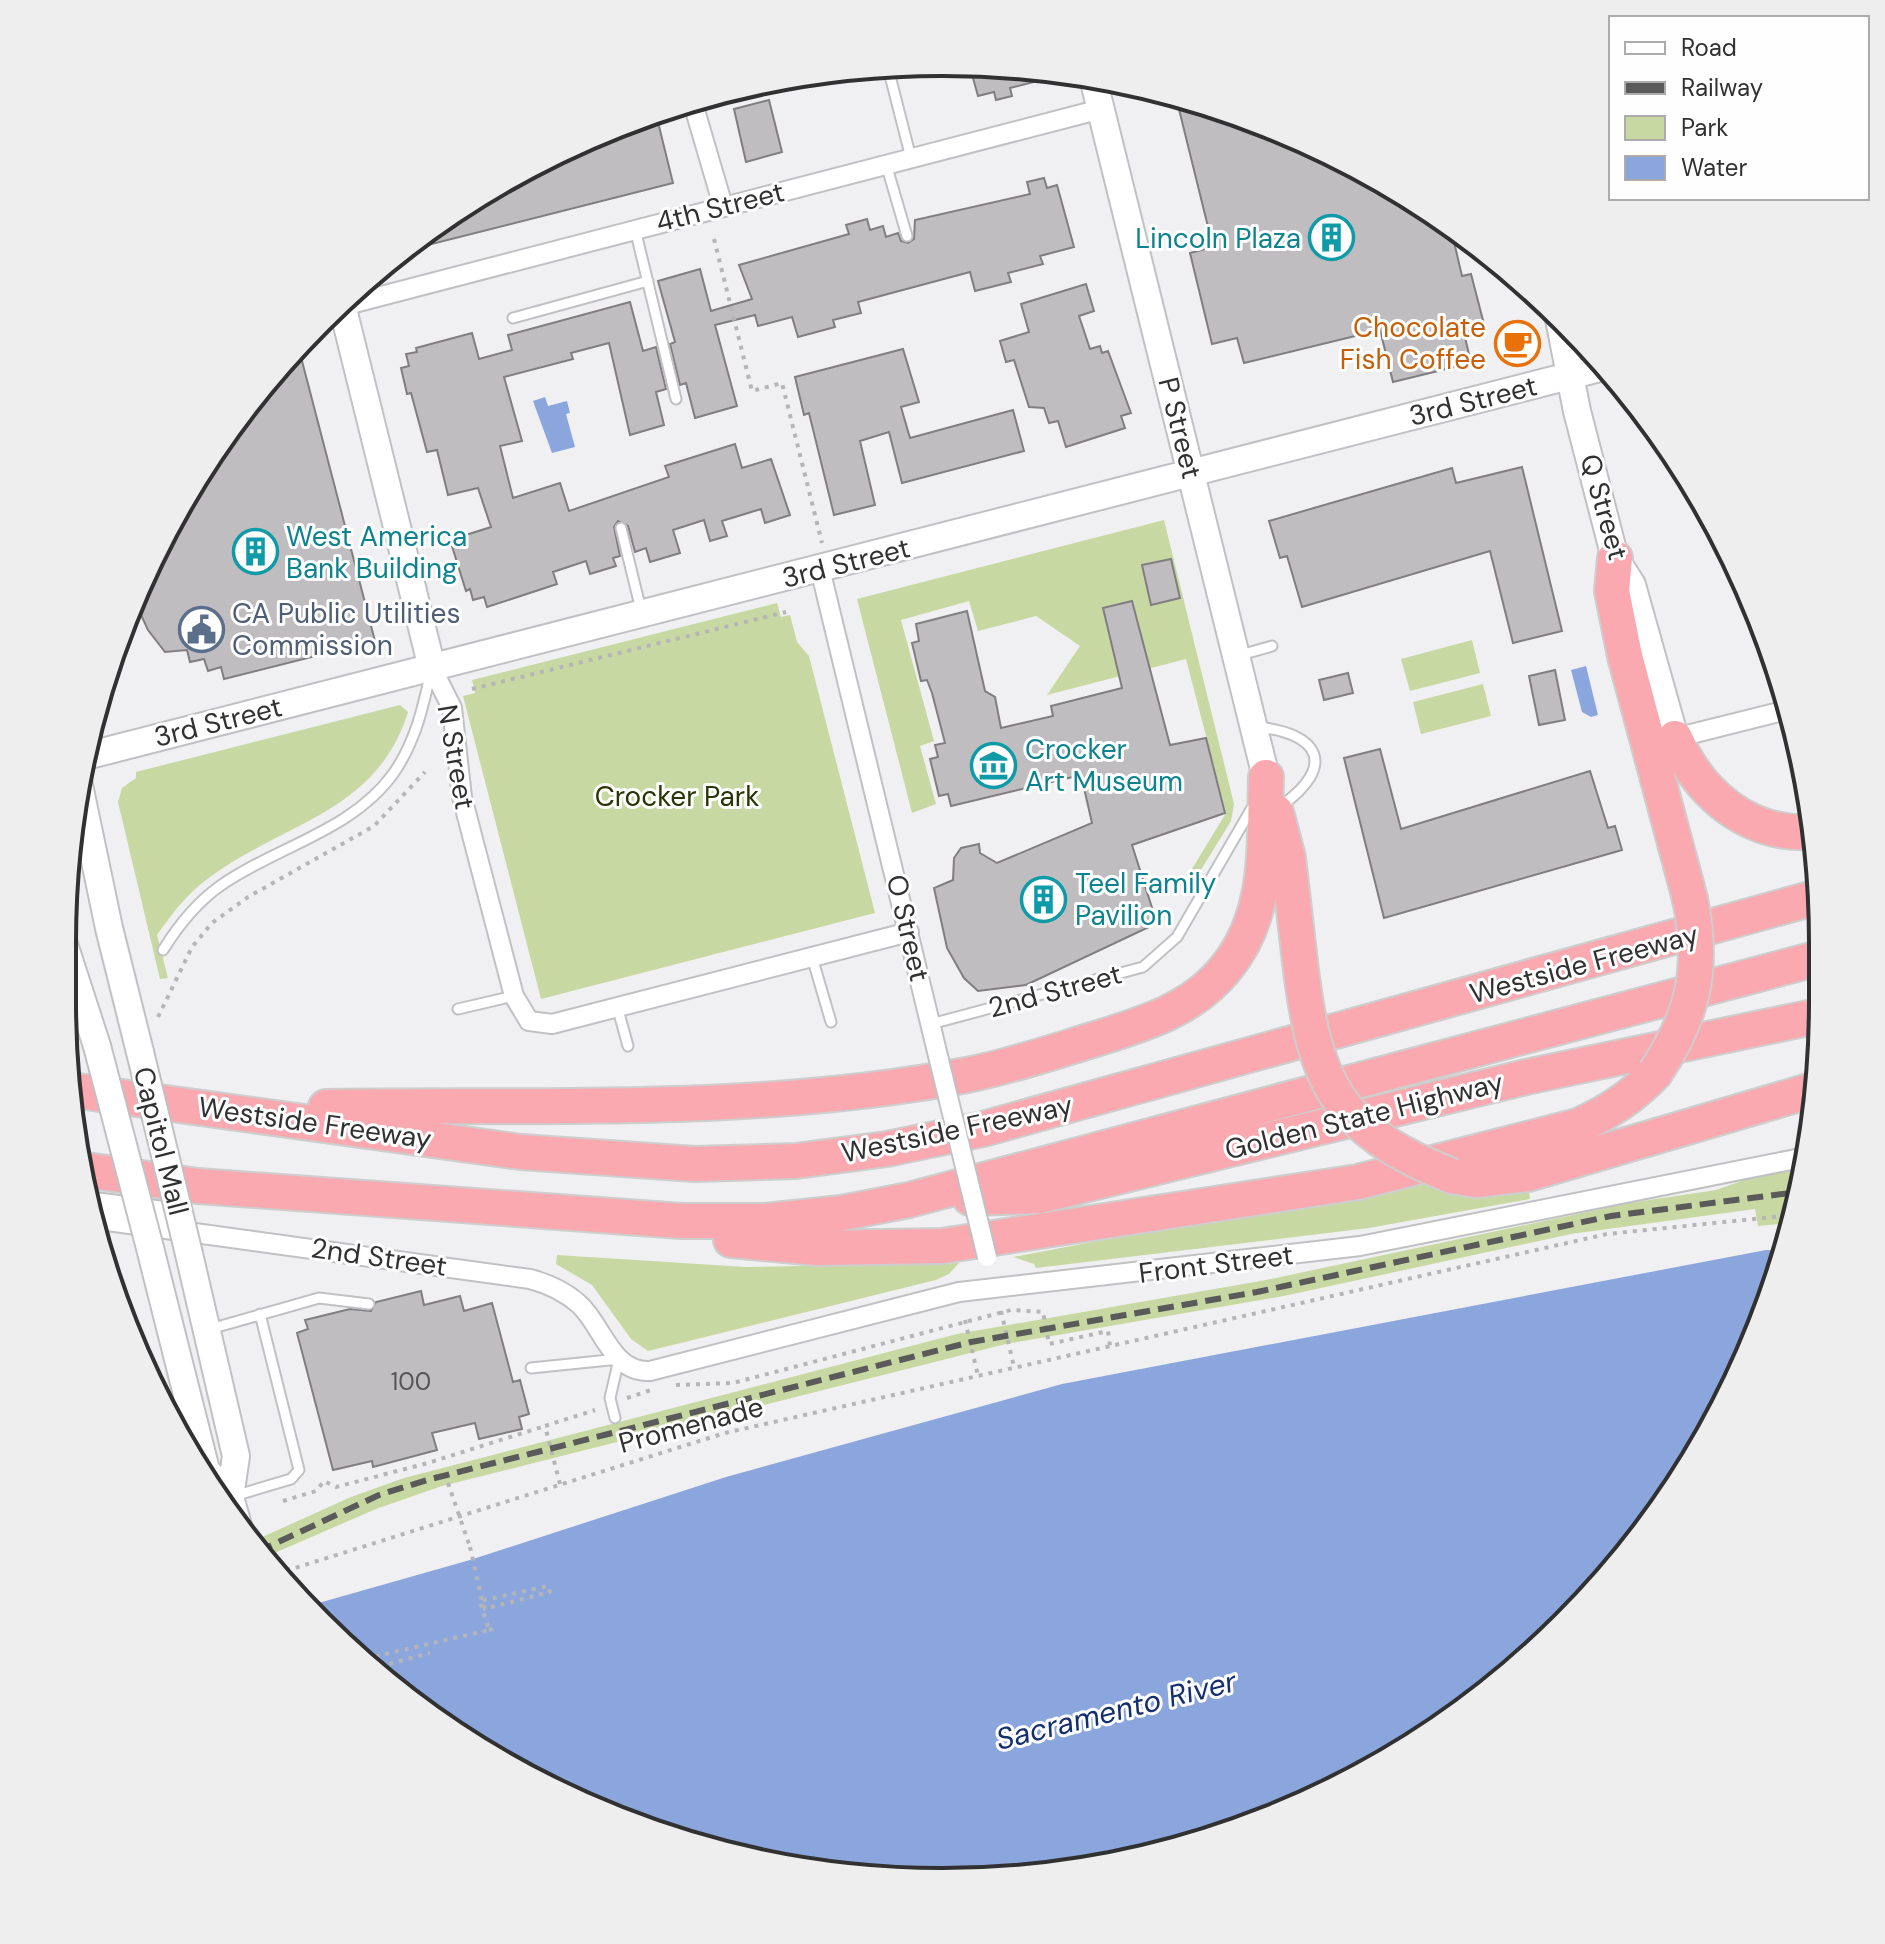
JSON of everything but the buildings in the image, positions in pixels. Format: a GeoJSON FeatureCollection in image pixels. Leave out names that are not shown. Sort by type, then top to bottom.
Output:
{"type":"FeatureCollection","features":[{"type":"Feature","properties":{"kind":"highway"},"geometry":{"type":"LineString","coordinates":[[605,1218],[705,1237],[817,1248],[942,1246],[1358,1182],[1578,1126],[1607,1113],[1633,1095],[1655,1073],[1682,1030],[1693,993],[1697,943],[1690,899],[1625,656],[1612,591],[1615,558]]}},
{"type":"Feature","properties":{"kind":"highway"},"geometry":{"type":"LineString","coordinates":[[1675,738],[1698,781],[1730,810],[1768,827],[1802,831]]}},
{"type":"Feature","properties":{"kind":"highway"},"geometry":{"type":"LineString","coordinates":[[1266,777],[1288,858],[1308,1027],[1316,1058],[1333,1092],[1354,1119],[1382,1142],[1413,1160],[1452,1176],[1476,1180],[1528,1174],[1804,1093]]}},
{"type":"Feature","properties":{"kind":"highway"},"geometry":{"type":"LineString","coordinates":[[216,1109],[681,1103],[862,1091],[969,1075],[1145,1024],[1205,989],[1223,972],[1247,937],[1263,885],[1266,777]]}},
{"type":"Feature","properties":{"kind":"highway","name":"Westside Freeway"},"geometry":{"type":"LineString","coordinates":[[81,1091],[521,1152],[695,1164],[796,1161],[887,1149],[983,1129],[1807,900]]}},
{"type":"Feature","properties":{"kind":"highway","name":"Westside Freeway"},"geometry":{"type":"LineString","coordinates":[[93,1171],[198,1186],[605,1218],[765,1221],[842,1213],[909,1200],[1809,961]]}},
{"type":"Feature","properties":{"kind":"highway","name":"Golden State Highway"},"geometry":{"type":"LineString","coordinates":[[909,1200],[1039,1196],[1526,1077],[1808,1018]]}},
{"type":"Feature","properties":{"kind":"main road","name":"P Street"},"geometry":{"type":"LineString","coordinates":[[1096,90],[1266,777]]}},
{"type":"Feature","properties":{"kind":"main road","name":"N Street"},"geometry":{"type":"LineString","coordinates":[[344,317],[432,668]]}},
{"type":"Feature","properties":{"kind":"main road","name":"Q Street"},"geometry":{"type":"LineString","coordinates":[[1563,339],[1615,558],[1632,585],[1675,738]]}},
{"type":"Feature","properties":{"kind":"main road","name":"3rd Street"},"geometry":{"type":"LineString","coordinates":[[98,753],[1593,370]]}},
{"type":"Feature","properties":{"kind":"main road","name":"Capitol Mall"},"geometry":{"type":"LineString","coordinates":[[85,816],[109,928],[236,1456],[229,1492]]}},
{"type":"Feature","properties":{"kind":"main road","name":"Capitol Mall"},"geometry":{"type":"LineString","coordinates":[[76,981],[97,1046],[201,1449]]}},
{"type":"Feature","properties":{"kind":"street","name":"4th Street"},"geometry":{"type":"LineString","coordinates":[[361,301],[1101,109]]}},
{"type":"Feature","properties":{"kind":"street"},"geometry":{"type":"LineString","coordinates":[[696,113],[723,206]]}},
{"type":"Feature","properties":{"kind":"street","name":"O Street"},"geometry":{"type":"LineString","coordinates":[[820,569],[994,1288]]}},
{"type":"Feature","properties":{"kind":"street","name":"N Street"},"geometry":{"type":"LineString","coordinates":[[432,668],[452,708],[465,810],[514,996],[529,1021],[552,1024],[617,1006]]}},
{"type":"Feature","properties":{"kind":"street"},"geometry":{"type":"LineString","coordinates":[[1675,738],[1777,712]]}},
{"type":"Feature","properties":{"kind":"street"},"geometry":{"type":"LineString","coordinates":[[617,1006],[909,932]]}},
{"type":"Feature","properties":{"kind":"street","name":"Front Street"},"geometry":{"type":"LineString","coordinates":[[624,1363],[650,1371],[959,1292],[1360,1246],[1794,1159]]}},
{"type":"Feature","properties":{"kind":"street"},"geometry":{"type":"LineString","coordinates":[[101,1203],[179,1213]]}},
{"type":"Feature","properties":{"kind":"street","name":"2nd Street"},"geometry":{"type":"LineString","coordinates":[[105,1221],[530,1279],[563,1292],[581,1306],[624,1363]]}},
{"type":"Feature","properties":{"kind":"lane"},"geometry":{"type":"LineString","coordinates":[[891,78],[911,158]]}},
{"type":"Feature","properties":{"kind":"lane"},"geometry":{"type":"LineString","coordinates":[[886,164],[907,236]]}},
{"type":"Feature","properties":{"kind":"lane"},"geometry":{"type":"LineString","coordinates":[[635,229],[676,399]]}},
{"type":"Feature","properties":{"kind":"lane"},"geometry":{"type":"LineString","coordinates":[[513,318],[648,281]]}},
{"type":"Feature","properties":{"kind":"lane"},"geometry":{"type":"LineString","coordinates":[[621,528],[642,614]]}},
{"type":"Feature","properties":{"kind":"lane"},"geometry":{"type":"LineString","coordinates":[[1237,656],[1272,646]]}},
{"type":"Feature","properties":{"kind":"lane"},"geometry":{"type":"LineString","coordinates":[[163,950],[189,915],[219,886],[332,825],[380,789],[400,763],[414,736],[432,668]]}},
{"type":"Feature","properties":{"kind":"lane"},"geometry":{"type":"LineString","coordinates":[[1254,727],[1297,735],[1306,740],[1314,756],[1314,769],[1305,787],[1275,810]]}},
{"type":"Feature","properties":{"kind":"lane","name":"2nd Street"},"geometry":{"type":"LineString","coordinates":[[931,1024],[1143,967],[1177,937],[1194,912],[1243,826],[1266,777]]}},
{"type":"Feature","properties":{"kind":"lane"},"geometry":{"type":"LineString","coordinates":[[812,957],[831,1022]]}},
{"type":"Feature","properties":{"kind":"lane"},"geometry":{"type":"LineString","coordinates":[[458,1009],[514,996]]}},
{"type":"Feature","properties":{"kind":"lane"},"geometry":{"type":"LineString","coordinates":[[617,1006],[628,1046]]}},
{"type":"Feature","properties":{"kind":"lane"},"geometry":{"type":"LineString","coordinates":[[207,1330],[328,1296],[369,1304]]}},
{"type":"Feature","properties":{"kind":"lane"},"geometry":{"type":"LineString","coordinates":[[233,1498],[291,1479],[299,1470],[260,1314]]}},
{"type":"Feature","properties":{"kind":"lane"},"geometry":{"type":"LineString","coordinates":[[531,1368],[624,1363],[610,1398],[615,1418]]}},
{"type":"Feature","properties":{"kind":"path"},"geometry":{"type":"LineString","coordinates":[[714,239],[752,391],[782,383],[822,543]]}},
{"type":"Feature","properties":{"kind":"path"},"geometry":{"type":"LineString","coordinates":[[472,689],[786,612]]}},
{"type":"Feature","properties":{"kind":"path"},"geometry":{"type":"LineString","coordinates":[[158,1017],[192,947],[212,923],[248,897],[374,826],[425,772]]}},
{"type":"Feature","properties":{"kind":"path","name":"Promenade"},"geometry":{"type":"LineString","coordinates":[[288,1569],[725,1433],[1607,1234],[1781,1216]]}},
{"type":"Feature","properties":{"kind":"path"},"geometry":{"type":"LineString","coordinates":[[1001,1311],[1014,1368]]}},
{"type":"Feature","properties":{"kind":"path"},"geometry":{"type":"LineString","coordinates":[[627,1398],[664,1386],[733,1383],[1001,1311],[1043,1312],[1049,1344],[1108,1331],[1110,1346]]}},
{"type":"Feature","properties":{"kind":"path"},"geometry":{"type":"LineString","coordinates":[[965,1322],[978,1376]]}},
{"type":"Feature","properties":{"kind":"path"},"geometry":{"type":"LineString","coordinates":[[283,1501],[316,1491],[324,1481],[336,1487],[441,1459],[595,1410]]}},
{"type":"Feature","properties":{"kind":"path"},"geometry":{"type":"LineString","coordinates":[[545,1426],[560,1484]]}},
{"type":"Feature","properties":{"kind":"path"},"geometry":{"type":"LineString","coordinates":[[441,1459],[444,1468]]}},
{"type":"Feature","properties":{"kind":"path"},"geometry":{"type":"LineString","coordinates":[[448,1483],[470,1547],[482,1600],[485,1609],[550,1592],[548,1586],[480,1601],[489,1630]]}},
{"type":"Feature","properties":{"kind":"path"},"geometry":{"type":"LineString","coordinates":[[375,1656],[498,1627]]}},
{"type":"Feature","properties":{"kind":"path"},"geometry":{"type":"LineString","coordinates":[[384,1664],[430,1653]]}},
{"type":"Feature","properties":{"kind":"green space"},"geometry":{"type":"Polygon","coordinates":[[[1164,520],[1234,804],[1231,821],[1188,891],[1181,887],[1226,813],[1186,659],[1047,695],[1080,646],[1036,616],[978,631],[969,601],[901,620],[934,741],[920,746],[936,804],[912,813],[857,599],[1164,520]]]}},
{"type":"Feature","properties":{"kind":"green space","name":"Crocker Park"},"geometry":{"type":"Polygon","coordinates":[[[777,603],[781,617],[790,615],[797,642],[809,656],[875,913],[541,999],[463,696],[475,693],[472,680],[777,603]]]}},
{"type":"Feature","properties":{"kind":"green space"},"geometry":{"type":"Polygon","coordinates":[[[1472,640],[1480,673],[1410,691],[1401,659],[1472,640]]]}},
{"type":"Feature","properties":{"kind":"green space"},"geometry":{"type":"Polygon","coordinates":[[[1483,684],[1491,716],[1421,734],[1413,702],[1483,684]]]}},
{"type":"Feature","properties":{"kind":"green space"},"geometry":{"type":"Polygon","coordinates":[[[400,705],[408,712],[393,746],[373,774],[350,795],[235,860],[199,886],[180,905],[157,935],[168,978],[160,979],[118,802],[122,788],[136,778],[136,772],[400,705]]]}},
{"type":"Feature","properties":{"kind":"green space"},"geometry":{"type":"Polygon","coordinates":[[[1794,1162],[1779,1224],[1758,1226],[1755,1209],[1571,1234],[1284,1296],[1006,1344],[442,1486],[376,1509],[275,1553],[262,1537],[351,1497],[404,1478],[957,1334],[1266,1280],[1629,1203],[1716,1190],[1794,1162]]]}},
{"type":"Feature","properties":{"kind":"green space"},"geometry":{"type":"Polygon","coordinates":[[[1413,1181],[1441,1189],[1529,1191],[1530,1199],[1369,1228],[1036,1268],[1034,1264],[1013,1257],[1413,1181]]]}},
{"type":"Feature","properties":{"kind":"green space"},"geometry":{"type":"Polygon","coordinates":[[[557,1255],[746,1267],[959,1263],[949,1274],[936,1280],[648,1351],[631,1339],[592,1285],[556,1264],[557,1255]]]}},
{"type":"Feature","properties":{"kind":"water"},"geometry":{"type":"Polygon","coordinates":[[[545,397],[548,406],[567,401],[570,413],[566,414],[575,447],[552,453],[533,401],[545,397]]]}},
{"type":"Feature","properties":{"kind":"water"},"geometry":{"type":"Polygon","coordinates":[[[1586,666],[1598,715],[1591,717],[1582,712],[1571,670],[1586,666]]]}},
{"type":"Feature","properties":{"kind":"water","name":"Sacramento River"},"geometry":{"type":"Polygon","coordinates":[[[1772,1250],[1743,1333],[1693,1435],[1630,1529],[1555,1614],[1470,1689],[1376,1752],[1274,1802],[1167,1838],[1056,1861],[942,1868],[829,1861],[718,1838],[611,1802],[509,1752],[415,1689],[371,1653],[319,1603],[470,1560],[726,1477],[1062,1384],[1772,1250]]]}},
{"type":"Feature","properties":{"kind":"railway"},"geometry":{"type":"LineString","coordinates":[[269,1546],[379,1495],[427,1480],[971,1342],[1257,1292],[1611,1216],[1787,1193]]}},
{"type":"Feature","properties":{"kind":"place","name":"Lincoln Plaza"},"geometry":{"type":"Point","coordinates":[1332,238]}},
{"type":"Feature","properties":{"kind":"place","name":"Chocolate Fish Coffee"},"geometry":{"type":"Point","coordinates":[1517,343]}},
{"type":"Feature","properties":{"kind":"place","name":"West America Bank Building"},"geometry":{"type":"Point","coordinates":[255,552]}},
{"type":"Feature","properties":{"kind":"place","name":"CA Public Utilities Commission"},"geometry":{"type":"Point","coordinates":[201,629]}},
{"type":"Feature","properties":{"kind":"place","name":"Crocker Art Museum"},"geometry":{"type":"Point","coordinates":[994,765]}},
{"type":"Feature","properties":{"kind":"place","name":"Teel Family Pavilion"},"geometry":{"type":"Point","coordinates":[1044,899]}}]}
